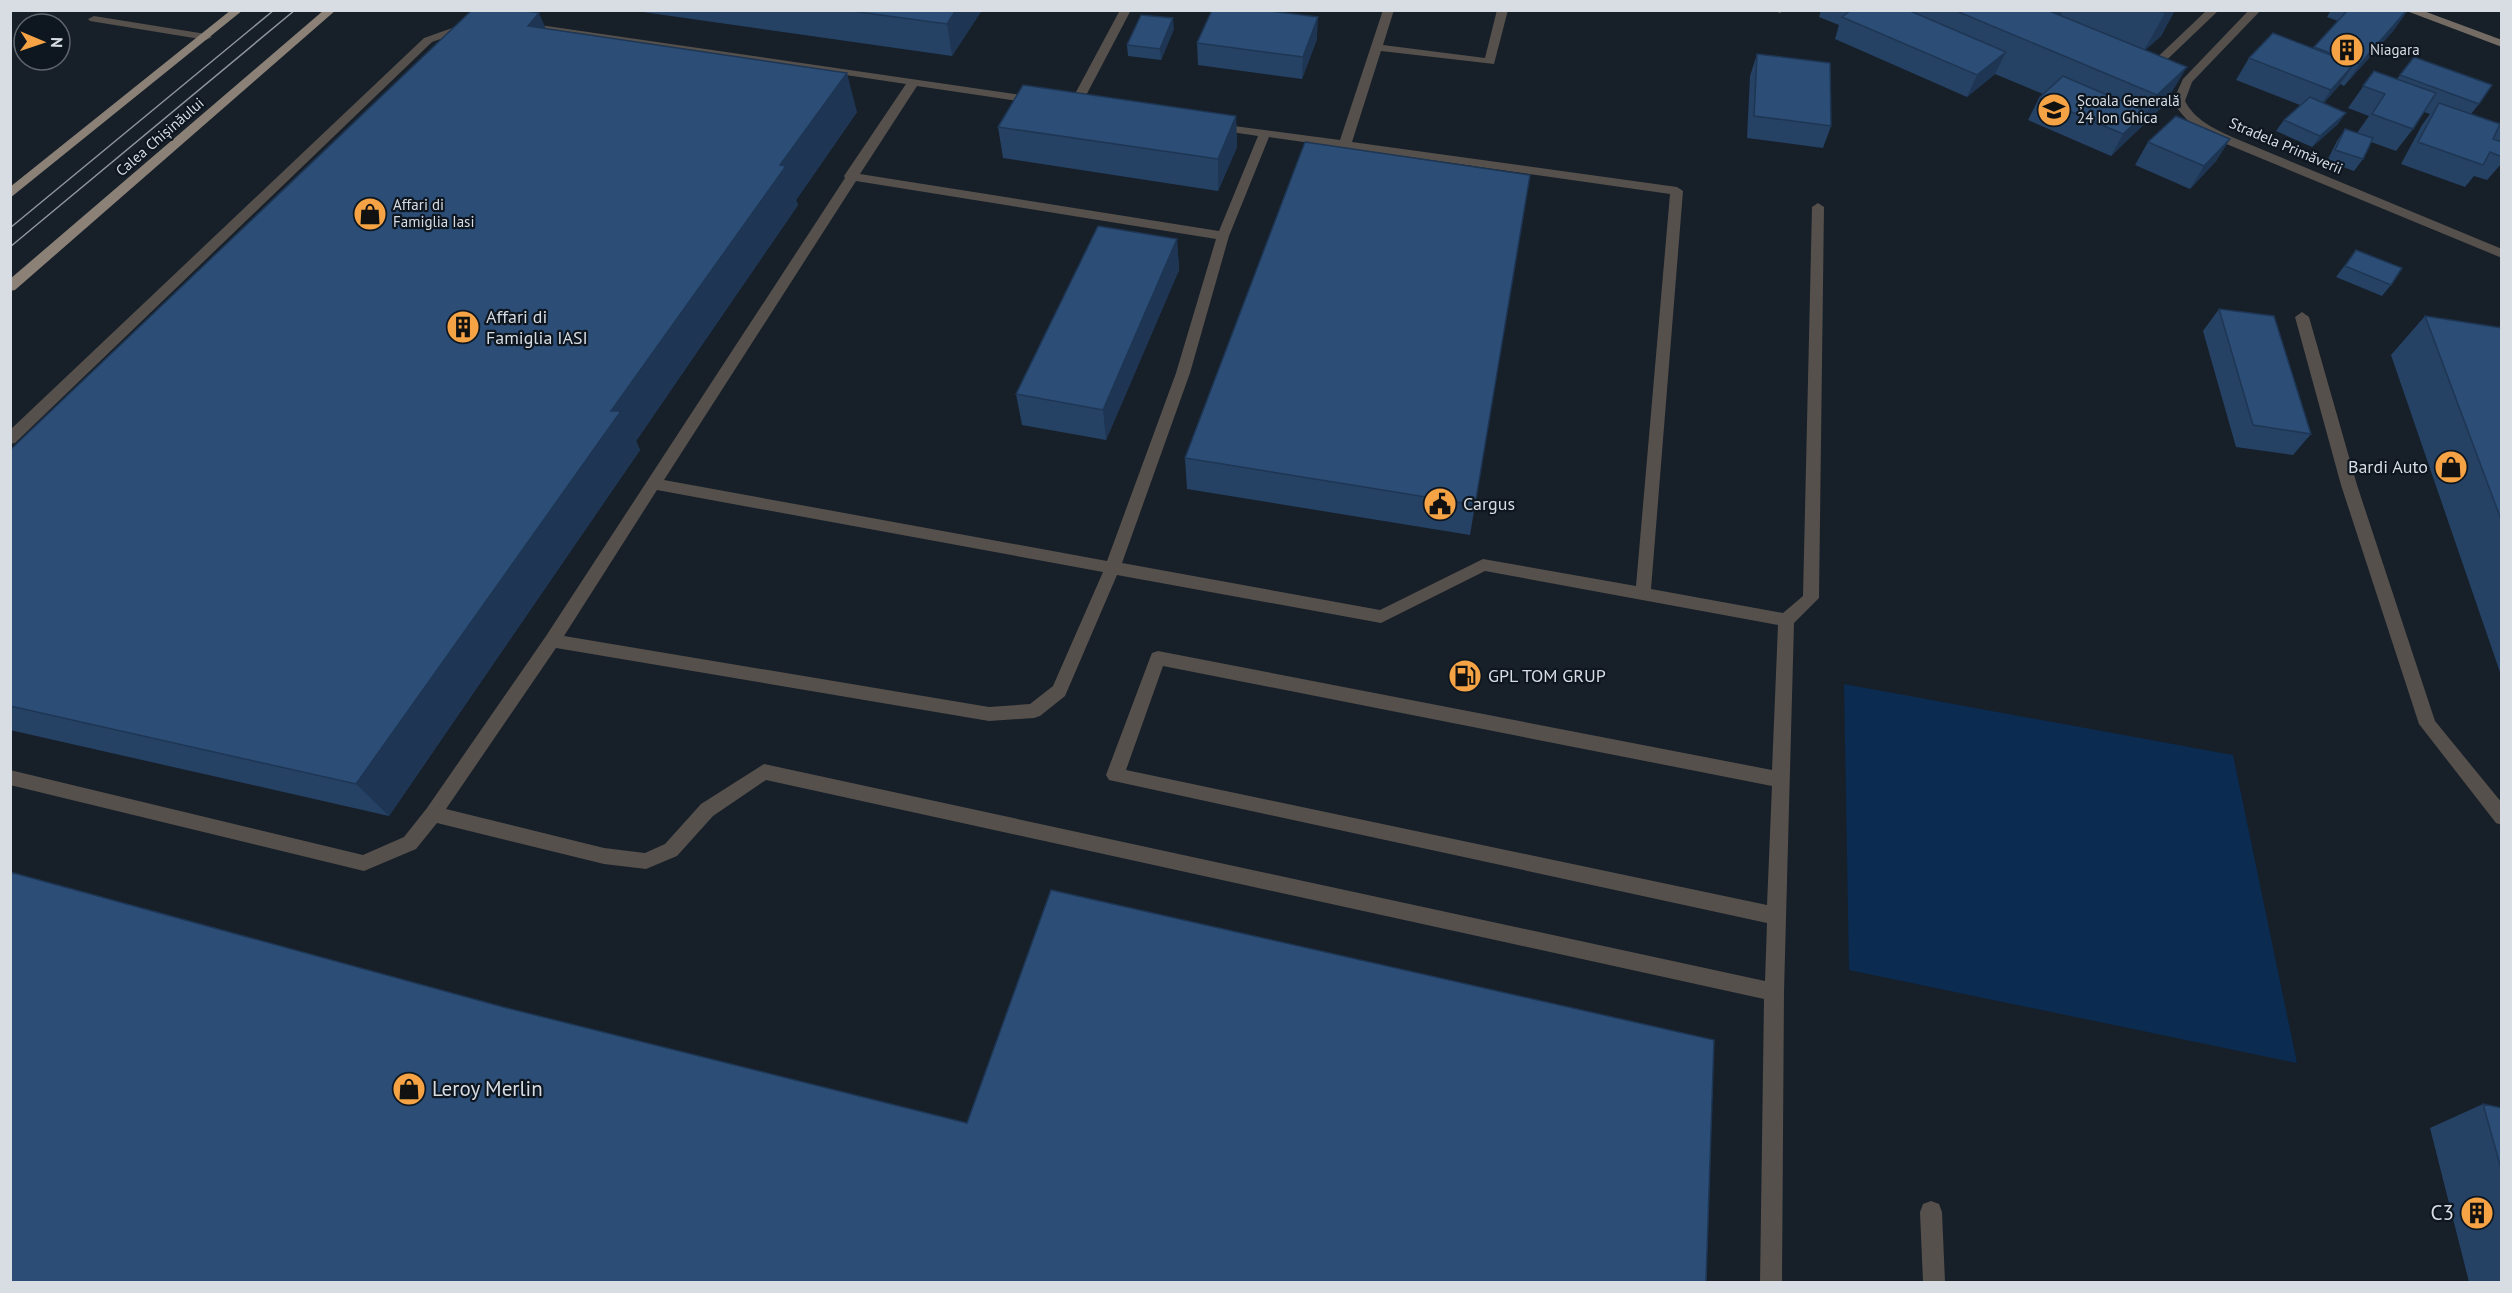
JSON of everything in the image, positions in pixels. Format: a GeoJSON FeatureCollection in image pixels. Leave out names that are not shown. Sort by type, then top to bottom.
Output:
{"type":"FeatureCollection","features":[{"type":"Feature","properties":{"kind":"main road"},"geometry":{"type":"LineString","coordinates":[[10,194],[238,10]]}},
{"type":"Feature","properties":{"kind":"main road","name":"Calea Chișinăului"},"geometry":{"type":"LineString","coordinates":[[10,287],[331,10]]}},
{"type":"Feature","properties":{"kind":"main road"},"geometry":{"type":"LineString","coordinates":[[2409,10],[2502,44]]}},
{"type":"Feature","properties":{"kind":"lane"},"geometry":{"type":"LineString","coordinates":[[106,10],[94,19],[206,37]]}},
{"type":"Feature","properties":{"kind":"lane"},"geometry":{"type":"LineString","coordinates":[[10,439],[428,40],[498,18],[1069,104],[1126,10]]}},
{"type":"Feature","properties":{"kind":"lane"},"geometry":{"type":"LineString","coordinates":[[1345,144],[1389,10]]}},
{"type":"Feature","properties":{"kind":"lane"},"geometry":{"type":"LineString","coordinates":[[1376,47],[1490,62],[1503,10]]}},
{"type":"Feature","properties":{"kind":"lane"},"geometry":{"type":"LineString","coordinates":[[2134,72],[2144,76],[2214,10]]}},
{"type":"Feature","properties":{"kind":"lane","name":"Stradela Primăverii"},"geometry":{"type":"LineString","coordinates":[[2256,10],[2187,81],[2179,101],[2184,112],[2195,123],[2228,140],[2502,254]]}},
{"type":"Feature","properties":{"kind":"lane"},"geometry":{"type":"LineString","coordinates":[[10,777],[364,863],[410,843],[434,814],[552,641],[655,484],[850,176],[913,82]]}},
{"type":"Feature","properties":{"kind":"lane"},"geometry":{"type":"LineString","coordinates":[[1198,123],[1677,191],[1643,594]]}},
{"type":"Feature","properties":{"kind":"lane"},"geometry":{"type":"LineString","coordinates":[[552,641],[989,714],[1034,711],[1059,691],[1112,569],[1183,373],[1223,236],[1265,133]]}},
{"type":"Feature","properties":{"kind":"lane"},"geometry":{"type":"LineString","coordinates":[[850,176],[1223,236]]}},
{"type":"Feature","properties":{"kind":"lane"},"geometry":{"type":"LineString","coordinates":[[1771,1282],[1774,992],[1786,620],[1811,598],[1818,207]]}},
{"type":"Feature","properties":{"kind":"lane"},"geometry":{"type":"LineString","coordinates":[[2302,316],[2349,485],[2428,724],[2502,817]]}},
{"type":"Feature","properties":{"kind":"lane"},"geometry":{"type":"LineString","coordinates":[[655,484],[1381,617],[1483,565],[1786,620]]}},
{"type":"Feature","properties":{"kind":"lane"},"geometry":{"type":"LineString","coordinates":[[1776,916],[1115,775],[1158,658],[1782,780]]}},
{"type":"Feature","properties":{"kind":"lane"},"geometry":{"type":"LineString","coordinates":[[434,814],[604,856],[646,861],[671,850],[707,810],[764,772],[1774,992]]}},
{"type":"Feature","properties":{"kind":"lane"},"geometry":{"type":"LineString","coordinates":[[1931,1212],[1934,1282]]}},
{"type":"Feature","properties":{"kind":"shaded area"},"geometry":{"type":"Polygon","coordinates":[[[1844,684],[2233,755],[2297,1063],[1849,970],[1844,684]]]}},
{"type":"Feature","properties":{"kind":"building","name":"Affari di Famiglia IASI"},"geometry":{"type":"Polygon","coordinates":[[[472,10],[521,10],[539,13],[528,26],[847,73],[780,165],[786,166],[611,411],[621,411],[356,784],[10,706],[10,450],[472,10]]]}},
{"type":"Feature","properties":{"kind":"building"},"geometry":{"type":"Polygon","coordinates":[[[844,10],[956,10],[947,24],[844,10]]]}},
{"type":"Feature","properties":{"kind":"building"},"geometry":{"type":"Polygon","coordinates":[[[1212,10],[1262,10],[1318,17],[1303,57],[1197,43],[1212,10]]]}},
{"type":"Feature","properties":{"kind":"building"},"geometry":{"type":"Polygon","coordinates":[[[1851,10],[1908,10],[2006,52],[1977,75],[1842,17],[1851,10]]]}},
{"type":"Feature","properties":{"kind":"building"},"geometry":{"type":"Polygon","coordinates":[[[1954,10],[2047,10],[2187,67],[2157,95],[1954,10]]]}},
{"type":"Feature","properties":{"kind":"building"},"geometry":{"type":"Polygon","coordinates":[[[2348,10],[2407,10],[2360,64],[2314,47],[2348,10]]]}},
{"type":"Feature","properties":{"kind":"building"},"geometry":{"type":"Polygon","coordinates":[[[1141,15],[1173,18],[1160,49],[1127,45],[1141,15]]]}},
{"type":"Feature","properties":{"kind":"building"},"geometry":{"type":"Polygon","coordinates":[[[2273,33],[2354,64],[2331,90],[2249,58],[2273,33]]]}},
{"type":"Feature","properties":{"kind":"building"},"geometry":{"type":"Polygon","coordinates":[[[1757,54],[1830,63],[1831,126],[1754,116],[1757,54]]]}},
{"type":"Feature","properties":{"kind":"building"},"geometry":{"type":"Polygon","coordinates":[[[2414,57],[2492,85],[2479,104],[2400,75],[2414,57]]]}},
{"type":"Feature","properties":{"kind":"building"},"geometry":{"type":"Polygon","coordinates":[[[2374,71],[2436,93],[2413,129],[2372,114],[2385,94],[2363,86],[2374,71]]]}},
{"type":"Feature","properties":{"kind":"building"},"geometry":{"type":"Polygon","coordinates":[[[2063,76],[2147,112],[2123,134],[2039,98],[2063,76]]]}},
{"type":"Feature","properties":{"kind":"building"},"geometry":{"type":"Polygon","coordinates":[[[1023,85],[1236,116],[1218,159],[998,127],[1023,85]]]}},
{"type":"Feature","properties":{"kind":"building"},"geometry":{"type":"Polygon","coordinates":[[[2310,97],[2346,113],[2320,136],[2284,120],[2310,97]]]}},
{"type":"Feature","properties":{"kind":"building"},"geometry":{"type":"Polygon","coordinates":[[[2439,103],[2500,124],[2493,139],[2502,142],[2502,157],[2490,152],[2483,165],[2418,142],[2439,103]]]}},
{"type":"Feature","properties":{"kind":"building"},"geometry":{"type":"Polygon","coordinates":[[[2176,116],[2230,139],[2204,166],[2148,142],[2176,116]]]}},
{"type":"Feature","properties":{"kind":"building"},"geometry":{"type":"Polygon","coordinates":[[[2345,129],[2373,138],[2363,159],[2335,150],[2345,129]]]}},
{"type":"Feature","properties":{"kind":"building"},"geometry":{"type":"Polygon","coordinates":[[[1305,142],[1530,175],[1475,505],[1185,458],[1305,142]]]}},
{"type":"Feature","properties":{"kind":"building"},"geometry":{"type":"Polygon","coordinates":[[[1098,226],[1177,239],[1103,410],[1016,394],[1098,226]]]}},
{"type":"Feature","properties":{"kind":"building"},"geometry":{"type":"Polygon","coordinates":[[[2356,250],[2402,268],[2391,285],[2345,266],[2356,250]]]}},
{"type":"Feature","properties":{"kind":"building"},"geometry":{"type":"Polygon","coordinates":[[[2219,309],[2274,316],[2311,434],[2253,425],[2219,309]]]}},
{"type":"Feature","properties":{"kind":"building"},"geometry":{"type":"Polygon","coordinates":[[[2425,316],[2502,328],[2502,522],[2425,316]]]}},
{"type":"Feature","properties":{"kind":"building","name":"Leroy Merlin"},"geometry":{"type":"Polygon","coordinates":[[[10,872],[503,1007],[967,1123],[1051,890],[1714,1040],[1706,1282],[10,1282],[10,872]]]}},
{"type":"Feature","properties":{"kind":"building"},"geometry":{"type":"Polygon","coordinates":[[[2483,1104],[2502,1108],[2502,1172],[2483,1104]]]}},
{"type":"Feature","properties":{"kind":"tram line"},"geometry":{"type":"LineString","coordinates":[[10,228],[274,10]]}},
{"type":"Feature","properties":{"kind":"tram line"},"geometry":{"type":"LineString","coordinates":[[10,247],[295,10]]}},
{"type":"Feature","properties":{"kind":"place","name":"Niagara"},"geometry":{"type":"Point","coordinates":[2347,50]}},
{"type":"Feature","properties":{"kind":"place","name":"Școala Generală 24 Ion Ghica"},"geometry":{"type":"Point","coordinates":[2054,110]}},
{"type":"Feature","properties":{"kind":"place","name":"Affari di Famiglia Iasi"},"geometry":{"type":"Point","coordinates":[370,214]}},
{"type":"Feature","properties":{"kind":"place","name":"Affari di Famiglia IASI"},"geometry":{"type":"Point","coordinates":[463,327]}},
{"type":"Feature","properties":{"kind":"place","name":"Bardi Auto"},"geometry":{"type":"Point","coordinates":[2451,467]}},
{"type":"Feature","properties":{"kind":"place","name":"Cargus"},"geometry":{"type":"Point","coordinates":[1440,504]}},
{"type":"Feature","properties":{"kind":"place","name":"GPL TOM GRUP"},"geometry":{"type":"Point","coordinates":[1465,676]}},
{"type":"Feature","properties":{"kind":"place","name":"Leroy Merlin"},"geometry":{"type":"Point","coordinates":[409,1089]}},
{"type":"Feature","properties":{"kind":"place","name":"C3"},"geometry":{"type":"Point","coordinates":[2477,1213]}}]}
